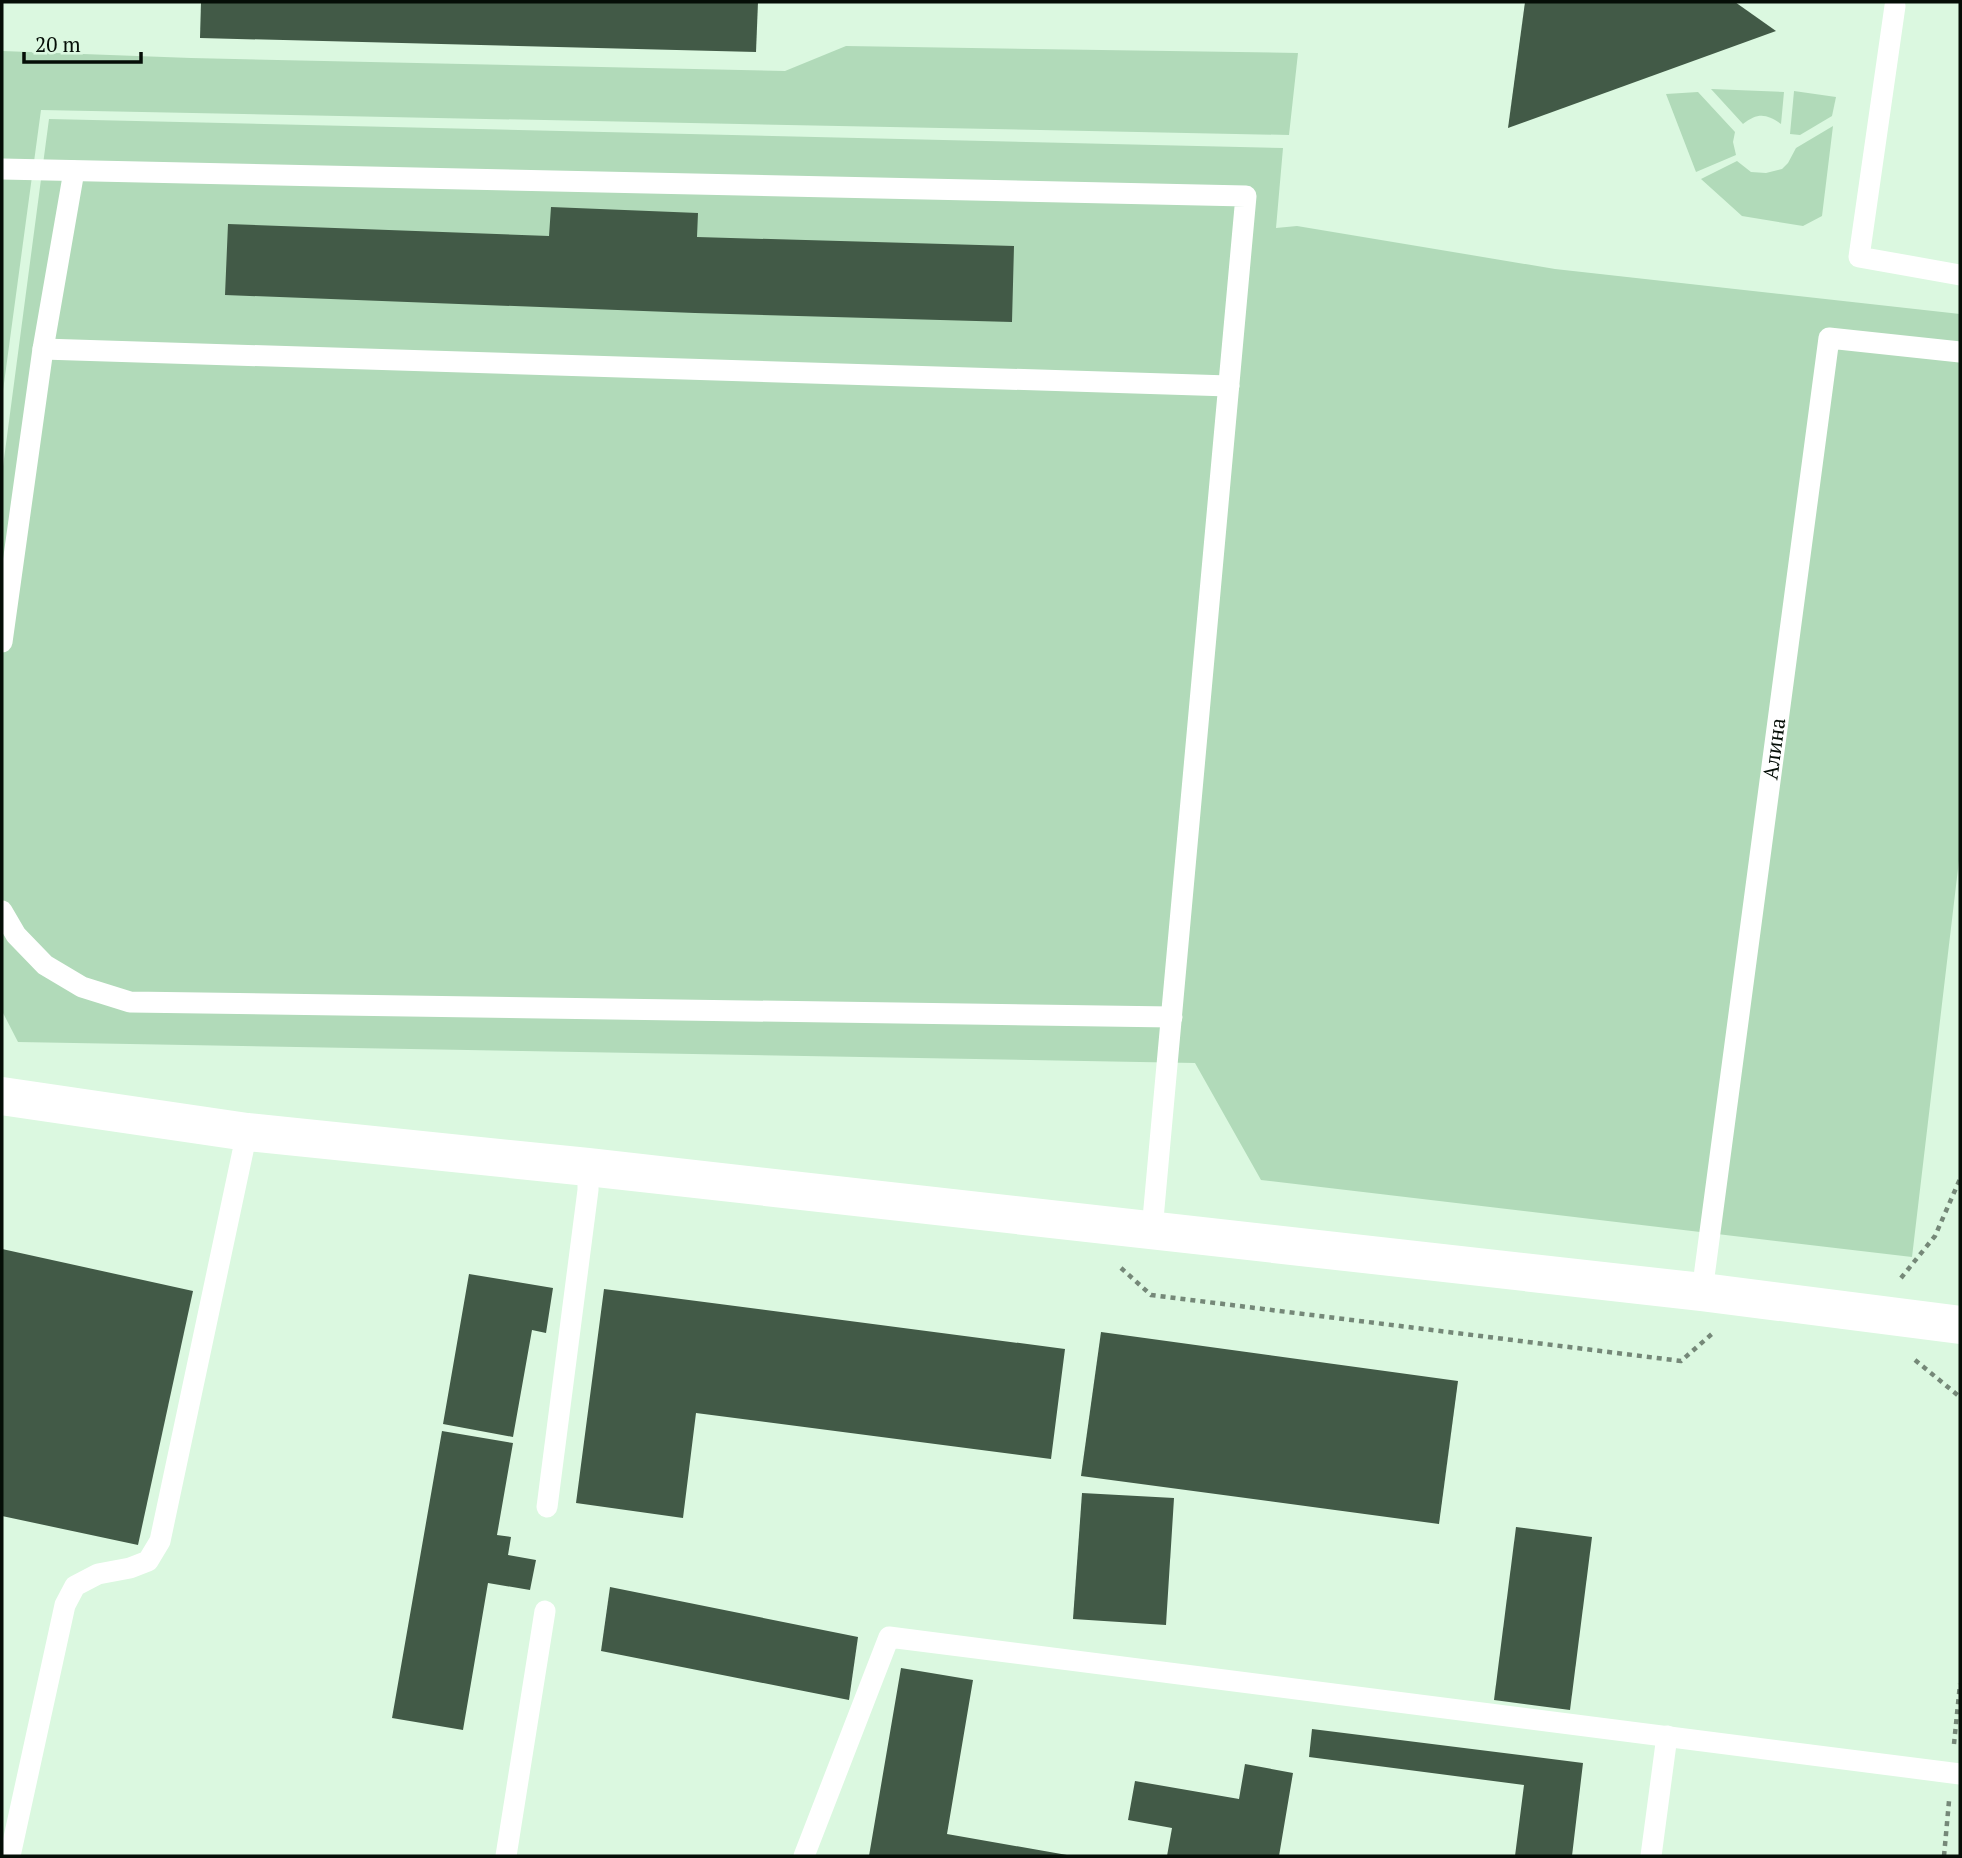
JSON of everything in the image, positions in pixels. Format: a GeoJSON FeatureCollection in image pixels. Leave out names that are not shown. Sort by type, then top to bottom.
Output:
{"type":"FeatureCollection","features":[{"type":"Feature","properties":{"kind":"street"},"geometry":{"type":"LineString","coordinates":[[2,1096],[247,1132],[1152,1230],[1702,1292],[1960,1325]]}},
{"type":"Feature","properties":{"kind":"lane"},"geometry":{"type":"LineString","coordinates":[[1895,6],[1859,257],[1960,275]]}},
{"type":"Feature","properties":{"kind":"lane"},"geometry":{"type":"LineString","coordinates":[[2,169],[1246,196],[1152,1230]]}},
{"type":"Feature","properties":{"kind":"lane"},"geometry":{"type":"LineString","coordinates":[[2,642],[43,349],[75,171]]}},
{"type":"Feature","properties":{"kind":"lane","name":"Алина"},"geometry":{"type":"LineString","coordinates":[[1702,1292],[1829,338],[1960,352]]}},
{"type":"Feature","properties":{"kind":"lane"},"geometry":{"type":"LineString","coordinates":[[43,349],[1229,386]]}},
{"type":"Feature","properties":{"kind":"lane"},"geometry":{"type":"LineString","coordinates":[[2,911],[16,935],[45,965],[82,988],[130,1002],[1172,1017]]}},
{"type":"Feature","properties":{"kind":"lane"},"geometry":{"type":"LineString","coordinates":[[10,1856],[65,1605],[75,1586],[98,1574],[130,1568],[148,1561],[160,1541],[247,1132]]}},
{"type":"Feature","properties":{"kind":"lane"},"geometry":{"type":"LineString","coordinates":[[547,1507],[588,1190],[588,1167]]}},
{"type":"Feature","properties":{"kind":"lane"},"geometry":{"type":"LineString","coordinates":[[506,1856],[545,1611]]}},
{"type":"Feature","properties":{"kind":"lane"},"geometry":{"type":"LineString","coordinates":[[804,1856],[889,1636],[1960,1774]]}},
{"type":"Feature","properties":{"kind":"lane"},"geometry":{"type":"LineString","coordinates":[[1651,1856],[1667,1736]]}},
{"type":"Feature","properties":{"kind":"path"},"geometry":{"type":"LineString","coordinates":[[1872,1314],[1936,1236],[1960,1179]]}},
{"type":"Feature","properties":{"kind":"green space"},"geometry":{"type":"Polygon","coordinates":[[[846,46],[1298,53],[1289,135],[41,110],[2,398],[2,51],[191,58],[785,71],[846,46]]]}},
{"type":"Feature","properties":{"kind":"green space"},"geometry":{"type":"Polygon","coordinates":[[[1711,89],[1784,92],[1781,124],[1762,116],[1743,124],[1711,89]]]}},
{"type":"Feature","properties":{"kind":"green space"},"geometry":{"type":"Polygon","coordinates":[[[1794,91],[1836,97],[1832,116],[1800,135],[1790,134],[1794,91]]]}},
{"type":"Feature","properties":{"kind":"green space"},"geometry":{"type":"Polygon","coordinates":[[[1698,92],[1735,132],[1733,142],[1736,155],[1696,172],[1666,94],[1698,92]]]}},
{"type":"Feature","properties":{"kind":"green space"},"geometry":{"type":"Polygon","coordinates":[[[49,119],[1283,148],[1276,228],[1297,226],[1555,269],[1960,314],[1960,852],[1912,1257],[1261,1180],[1195,1063],[18,1042],[2,1011],[2,474],[49,119]]]}},
{"type":"Feature","properties":{"kind":"green space"},"geometry":{"type":"Polygon","coordinates":[[[1833,126],[1822,216],[1803,226],[1742,216],[1701,179],[1737,161],[1751,172],[1766,173],[1782,169],[1796,148],[1833,126]]]}},
{"type":"Feature","properties":{"kind":"building"},"geometry":{"type":"Polygon","coordinates":[[[201,2],[758,2],[756,52],[200,38],[201,2]]]}},
{"type":"Feature","properties":{"kind":"building"},"geometry":{"type":"Polygon","coordinates":[[[1525,2],[1735,2],[1776,31],[1508,128],[1525,2]]]}},
{"type":"Feature","properties":{"kind":"building"},"geometry":{"type":"Polygon","coordinates":[[[551,207],[698,213],[697,237],[1014,246],[1012,322],[225,295],[228,224],[549,236],[551,207]]]}},
{"type":"Feature","properties":{"kind":"building"},"geometry":{"type":"Polygon","coordinates":[[[2,1249],[193,1291],[138,1545],[2,1516],[2,1249]]]}},
{"type":"Feature","properties":{"kind":"building"},"geometry":{"type":"Polygon","coordinates":[[[469,1274],[553,1288],[546,1333],[532,1330],[513,1437],[443,1424],[469,1274]]]}},
{"type":"Feature","properties":{"kind":"building"},"geometry":{"type":"Polygon","coordinates":[[[604,1289],[1065,1349],[1051,1459],[696,1413],[683,1518],[576,1503],[604,1289]]]}},
{"type":"Feature","properties":{"kind":"building"},"geometry":{"type":"Polygon","coordinates":[[[1101,1332],[1458,1381],[1439,1524],[1081,1476],[1101,1332]]]}},
{"type":"Feature","properties":{"kind":"building"},"geometry":{"type":"Polygon","coordinates":[[[442,1431],[513,1443],[497,1535],[511,1537],[508,1555],[536,1560],[530,1590],[488,1583],[463,1730],[392,1718],[442,1431]]]}},
{"type":"Feature","properties":{"kind":"building"},"geometry":{"type":"Polygon","coordinates":[[[1082,1493],[1174,1498],[1166,1625],[1073,1619],[1082,1493]]]}},
{"type":"Feature","properties":{"kind":"building"},"geometry":{"type":"Polygon","coordinates":[[[1516,1527],[1592,1537],[1570,1710],[1494,1700],[1516,1527]]]}},
{"type":"Feature","properties":{"kind":"building"},"geometry":{"type":"Polygon","coordinates":[[[610,1587],[858,1637],[849,1700],[601,1651],[610,1587]]]}},
{"type":"Feature","properties":{"kind":"building"},"geometry":{"type":"Polygon","coordinates":[[[901,1668],[973,1680],[947,1834],[1067,1856],[869,1856],[901,1668]]]}},
{"type":"Feature","properties":{"kind":"building"},"geometry":{"type":"Polygon","coordinates":[[[1312,1729],[1583,1763],[1572,1856],[1515,1856],[1524,1785],[1309,1757],[1312,1729]]]}},
{"type":"Feature","properties":{"kind":"building"},"geometry":{"type":"Polygon","coordinates":[[[1245,1764],[1293,1773],[1279,1856],[1167,1856],[1172,1828],[1128,1820],[1135,1781],[1239,1799],[1245,1764]]]}}]}
